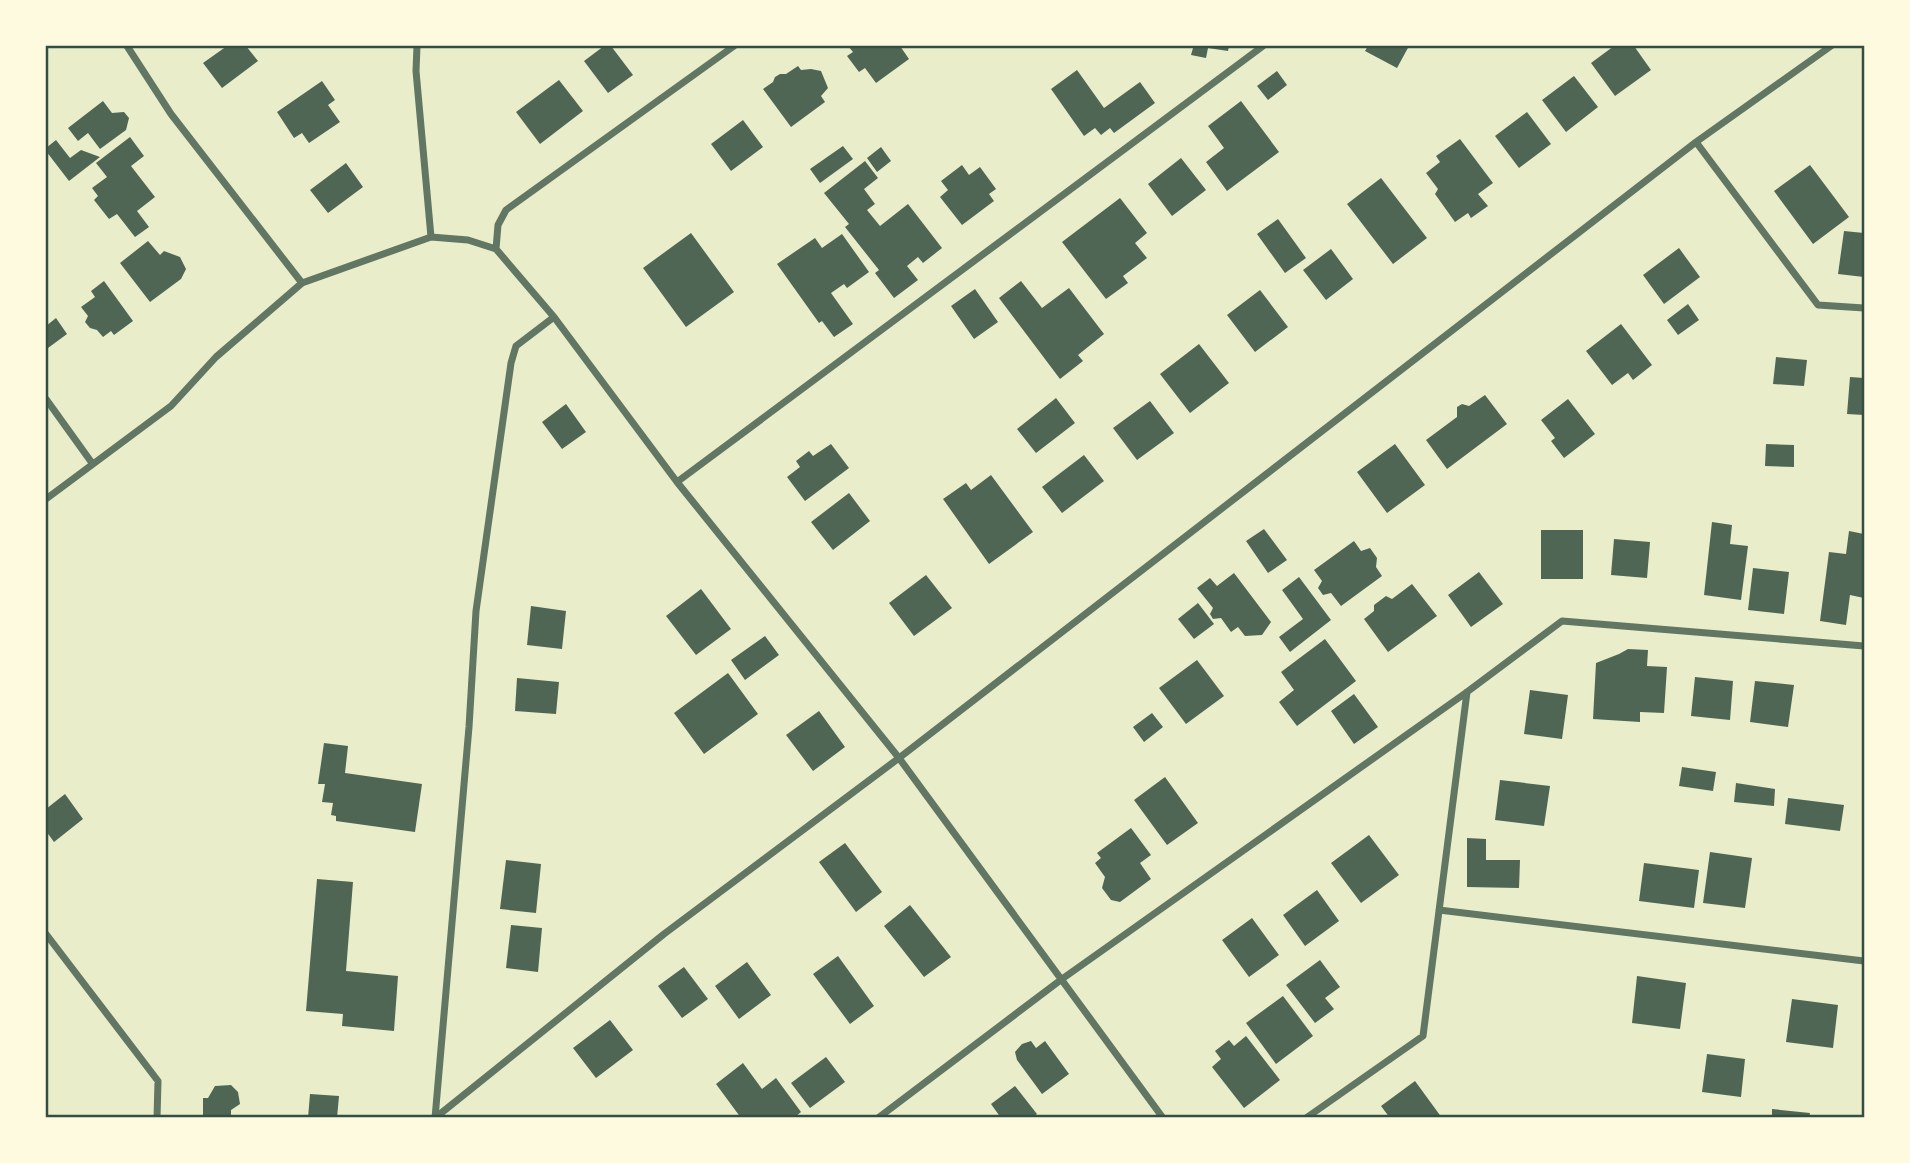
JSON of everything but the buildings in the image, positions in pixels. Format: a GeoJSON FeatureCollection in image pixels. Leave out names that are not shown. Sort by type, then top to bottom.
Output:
{"type":"FeatureCollection","features":[{"type":"Feature","properties":{"kind":"street"},"geometry":{"type":"LineString","coordinates":[[127,46],[171,114],[302,283]]}},
{"type":"Feature","properties":{"kind":"street"},"geometry":{"type":"LineString","coordinates":[[417,46],[416,71],[431,237]]}},
{"type":"Feature","properties":{"kind":"street"},"geometry":{"type":"LineString","coordinates":[[496,249],[498,225],[506,211],[734,46]]}},
{"type":"Feature","properties":{"kind":"street"},"geometry":{"type":"LineString","coordinates":[[677,482],[1263,46]]}},
{"type":"Feature","properties":{"kind":"street"},"geometry":{"type":"LineString","coordinates":[[435,1118],[664,934],[899,758],[1696,142],[1831,46]]}},
{"type":"Feature","properties":{"kind":"street"},"geometry":{"type":"LineString","coordinates":[[1696,142],[1818,305],[1864,308]]}},
{"type":"Feature","properties":{"kind":"street"},"geometry":{"type":"LineString","coordinates":[[46,499],[171,405],[216,357],[302,283],[431,237],[468,240],[496,249],[554,317],[677,482],[899,758],[1163,1118]]}},
{"type":"Feature","properties":{"kind":"street"},"geometry":{"type":"LineString","coordinates":[[435,1118],[469,727],[476,611],[511,363],[516,346],[554,317]]}},
{"type":"Feature","properties":{"kind":"street"},"geometry":{"type":"LineString","coordinates":[[46,398],[92,463]]}},
{"type":"Feature","properties":{"kind":"street"},"geometry":{"type":"LineString","coordinates":[[878,1118],[1062,979],[1467,692],[1562,621],[1864,646]]}},
{"type":"Feature","properties":{"kind":"street"},"geometry":{"type":"LineString","coordinates":[[1306,1118],[1423,1036],[1467,692]]}},
{"type":"Feature","properties":{"kind":"street"},"geometry":{"type":"LineString","coordinates":[[1439,910],[1864,961]]}},
{"type":"Feature","properties":{"kind":"street"},"geometry":{"type":"LineString","coordinates":[[46,934],[158,1081],[157,1118]]}}]}
